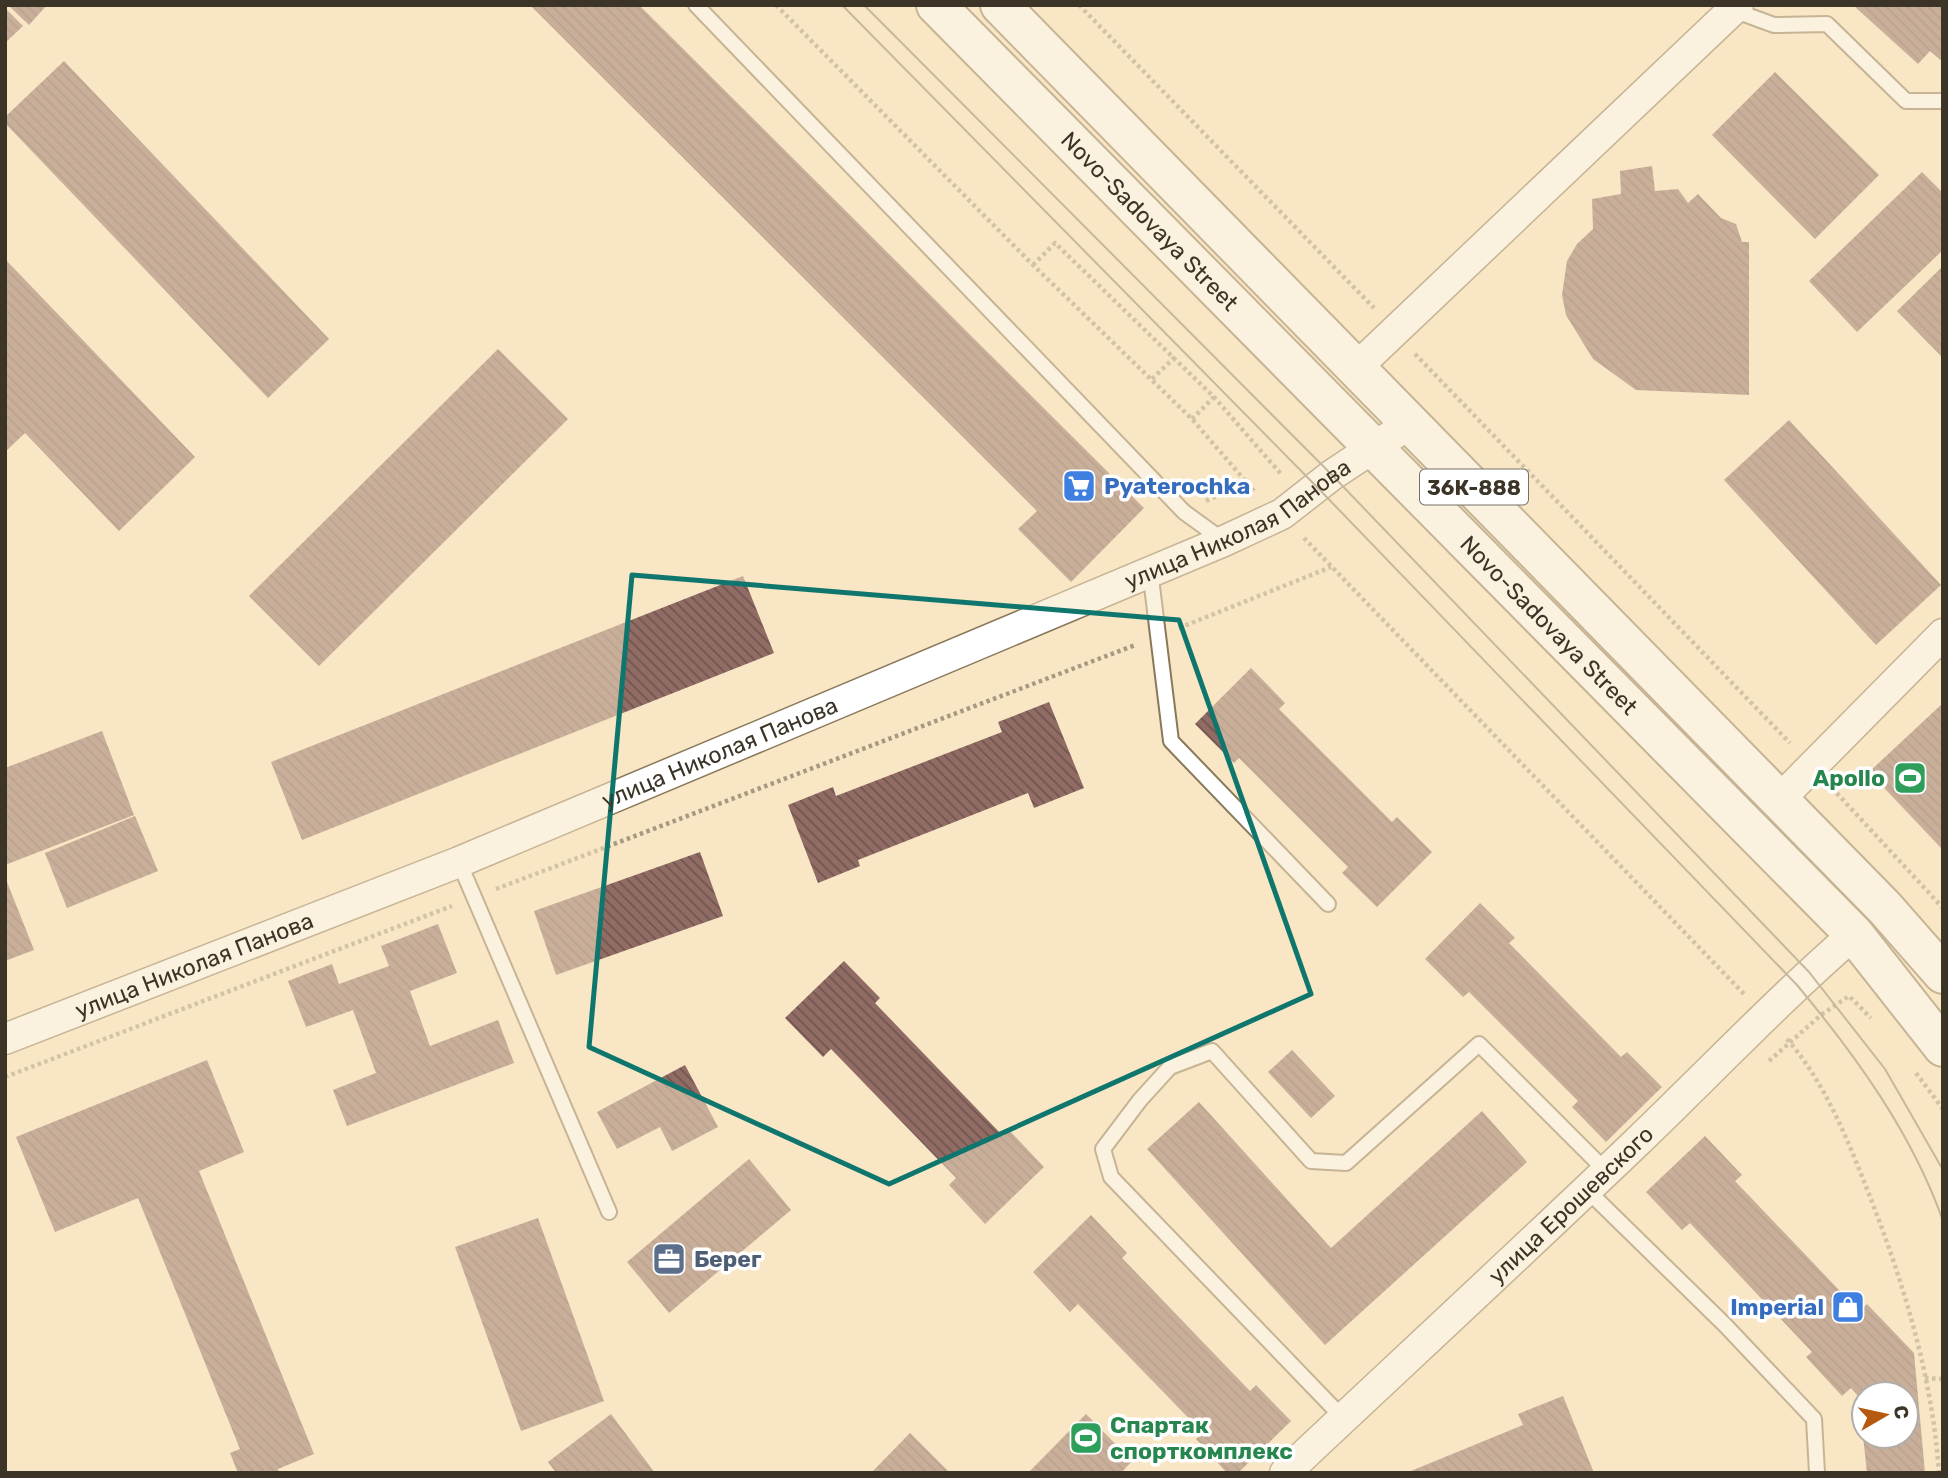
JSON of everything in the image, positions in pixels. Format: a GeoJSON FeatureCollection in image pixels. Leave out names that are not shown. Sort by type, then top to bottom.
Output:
{"type":"FeatureCollection","features":[{"type":"Feature","properties":{"kind":"main road","name":"Novo-Sadovaya Street"},"geometry":{"type":"LineString","coordinates":[[936,5],[1854,934],[1926,1056]]}},
{"type":"Feature","properties":{"kind":"main road","name":"Novo-Sadovaya Street"},"geometry":{"type":"LineString","coordinates":[[1000,5],[1412,422],[1885,908],[1943,974]]}},
{"type":"Feature","properties":{"kind":"street"},"geometry":{"type":"LineString","coordinates":[[1356,368],[1395,334],[1735,8]]}},
{"type":"Feature","properties":{"kind":"street","name":"улица Николая Панова"},"geometry":{"type":"LineString","coordinates":[[5,1039],[459,862],[1224,541],[1282,514],[1332,475],[1412,422]]}},
{"type":"Feature","properties":{"kind":"street"},"geometry":{"type":"LineString","coordinates":[[1779,800],[1943,634]]}},
{"type":"Feature","properties":{"kind":"street","name":"улица Ерошевского"},"geometry":{"type":"LineString","coordinates":[[1285,1473],[1767,1017],[1809,972],[1854,934]]}},
{"type":"Feature","properties":{"kind":"lane"},"geometry":{"type":"LineString","coordinates":[[696,5],[1184,512],[1224,541]]}},
{"type":"Feature","properties":{"kind":"lane"},"geometry":{"type":"LineString","coordinates":[[1735,8],[1774,24],[1827,24],[1906,101],[1943,101]]}},
{"type":"Feature","properties":{"kind":"lane"},"geometry":{"type":"LineString","coordinates":[[1150,570],[1171,741],[1328,904]]}},
{"type":"Feature","properties":{"kind":"lane"},"geometry":{"type":"LineString","coordinates":[[459,862],[608,1212]]}},
{"type":"Feature","properties":{"kind":"lane"},"geometry":{"type":"LineString","coordinates":[[1343,1418],[1111,1177],[1103,1149],[1140,1100],[1170,1067],[1212,1051],[1311,1161],[1346,1163],[1479,1044],[1725,1325],[1814,1419],[1817,1473]]}},
{"type":"Feature","properties":{"kind":"path"},"geometry":{"type":"LineString","coordinates":[[776,5],[1033,265],[1192,419],[1257,495],[1219,495],[1184,512]]}},
{"type":"Feature","properties":{"kind":"path"},"geometry":{"type":"LineString","coordinates":[[1079,5],[1378,312],[1395,334],[1813,768],[1943,908]]}},
{"type":"Feature","properties":{"kind":"path"},"geometry":{"type":"LineString","coordinates":[[1033,265],[1055,243],[1214,397],[1285,479],[1276,484]]}},
{"type":"Feature","properties":{"kind":"path"},"geometry":{"type":"LineString","coordinates":[[1152,379],[1175,357]]}},
{"type":"Feature","properties":{"kind":"path"},"geometry":{"type":"LineString","coordinates":[[1192,419],[1214,397]]}},
{"type":"Feature","properties":{"kind":"path"},"geometry":{"type":"LineString","coordinates":[[1282,514],[1790,1042],[1821,1090],[1850,1143],[1908,1297],[1925,1378],[1939,1473]]}},
{"type":"Feature","properties":{"kind":"path"},"geometry":{"type":"LineString","coordinates":[[5,1077],[1331,567]]}},
{"type":"Feature","properties":{"kind":"path"},"geometry":{"type":"LineString","coordinates":[[1759,1070],[1849,996],[1877,1023]]}},
{"type":"Feature","properties":{"kind":"path"},"geometry":{"type":"LineString","coordinates":[[1926,1056],[1943,1109]]}},
{"type":"Feature","properties":{"kind":"path"},"geometry":{"type":"LineString","coordinates":[[1925,1378],[1943,1379]]}},
{"type":"Feature","properties":{"kind":"highlighted area"},"geometry":{"type":"Polygon","coordinates":[[[632,575],[1179,620],[1311,994],[889,1184],[589,1047],[632,575]]]}},
{"type":"Feature","properties":{"kind":"building"},"geometry":{"type":"Polygon","coordinates":[[[8,5],[47,5],[29,25],[8,5]]]}},
{"type":"Feature","properties":{"kind":"building"},"geometry":{"type":"Polygon","coordinates":[[[530,5],[639,5],[1144,508],[1071,582],[1018,529],[1037,511],[530,5]]]}},
{"type":"Feature","properties":{"kind":"building"},"geometry":{"type":"Polygon","coordinates":[[[1853,5],[1943,5],[1943,62],[1930,51],[1918,64],[1853,5]]]}},
{"type":"Feature","properties":{"kind":"building"},"geometry":{"type":"Polygon","coordinates":[[[5,8],[23,26],[5,43],[5,8]]]}},
{"type":"Feature","properties":{"kind":"building"},"geometry":{"type":"Polygon","coordinates":[[[64,61],[329,339],[268,398],[5,123],[5,117],[64,61]]]}},
{"type":"Feature","properties":{"kind":"building"},"geometry":{"type":"Polygon","coordinates":[[[1775,72],[1879,175],[1815,239],[1712,135],[1775,72]]]}},
{"type":"Feature","properties":{"kind":"building"},"geometry":{"type":"Polygon","coordinates":[[[1652,166],[1655,191],[1678,189],[1688,203],[1698,194],[1721,218],[1736,224],[1742,242],[1749,242],[1749,395],[1636,390],[1593,359],[1566,315],[1562,295],[1567,261],[1577,244],[1593,229],[1592,199],[1621,194],[1620,171],[1652,166]]]}},
{"type":"Feature","properties":{"kind":"building"},"geometry":{"type":"Polygon","coordinates":[[[1922,172],[1943,193],[1943,250],[1857,332],[1809,281],[1922,172]]]}},
{"type":"Feature","properties":{"kind":"building"},"geometry":{"type":"Polygon","coordinates":[[[5,259],[195,457],[119,531],[25,433],[5,452],[5,259]]]}},
{"type":"Feature","properties":{"kind":"building"},"geometry":{"type":"Polygon","coordinates":[[[1943,266],[1943,358],[1897,311],[1943,266]]]}},
{"type":"Feature","properties":{"kind":"building"},"geometry":{"type":"Polygon","coordinates":[[[498,349],[568,419],[319,666],[249,596],[498,349]]]}},
{"type":"Feature","properties":{"kind":"building"},"geometry":{"type":"Polygon","coordinates":[[[1789,420],[1941,585],[1876,645],[1724,480],[1789,420]]]}},
{"type":"Feature","properties":{"kind":"building"},"geometry":{"type":"Polygon","coordinates":[[[743,576],[774,653],[302,840],[271,762],[743,576]]]}},
{"type":"Feature","properties":{"kind":"building"},"geometry":{"type":"Polygon","coordinates":[[[1251,668],[1285,703],[1279,709],[1392,822],[1397,817],[1432,852],[1377,907],[1342,873],[1348,867],[1239,758],[1234,763],[1195,724],[1251,668]]]}},
{"type":"Feature","properties":{"kind":"building"},"geometry":{"type":"Polygon","coordinates":[[[1049,702],[1084,788],[1034,808],[1028,793],[858,860],[860,866],[818,883],[788,805],[833,787],[836,796],[1002,732],[998,722],[1049,702]]]}},
{"type":"Feature","properties":{"kind":"building"},"geometry":{"type":"Polygon","coordinates":[[[1943,703],[1943,850],[1869,772],[1943,703]]]}},
{"type":"Feature","properties":{"kind":"building"},"geometry":{"type":"Polygon","coordinates":[[[102,731],[134,815],[5,865],[5,768],[102,731]]]}},
{"type":"Feature","properties":{"kind":"building"},"geometry":{"type":"Polygon","coordinates":[[[135,816],[158,871],[67,908],[45,853],[135,816]]]}},
{"type":"Feature","properties":{"kind":"building"},"geometry":{"type":"Polygon","coordinates":[[[700,852],[723,916],[556,975],[534,911],[700,852]]]}},
{"type":"Feature","properties":{"kind":"building"},"geometry":{"type":"Polygon","coordinates":[[[5,877],[34,950],[5,961],[5,877]]]}},
{"type":"Feature","properties":{"kind":"building"},"geometry":{"type":"Polygon","coordinates":[[[1480,903],[1515,938],[1509,943],[1621,1057],[1627,1052],[1662,1087],[1606,1142],[1572,1107],[1578,1101],[1469,992],[1463,997],[1425,959],[1480,903]]]}},
{"type":"Feature","properties":{"kind":"building"},"geometry":{"type":"Polygon","coordinates":[[[438,924],[457,973],[410,991],[430,1046],[498,1020],[514,1063],[347,1126],[333,1090],[376,1073],[353,1010],[306,1027],[288,981],[332,964],[339,984],[389,966],[381,946],[438,924]]]}},
{"type":"Feature","properties":{"kind":"building"},"geometry":{"type":"Polygon","coordinates":[[[844,961],[880,998],[875,1003],[1003,1136],[1009,1130],[1044,1167],[985,1224],[949,1185],[956,1178],[831,1049],[823,1057],[785,1018],[844,961]]]}},
{"type":"Feature","properties":{"kind":"building"},"geometry":{"type":"Polygon","coordinates":[[[1292,1050],[1335,1096],[1311,1118],[1268,1072],[1292,1050]]]}},
{"type":"Feature","properties":{"kind":"building"},"geometry":{"type":"Polygon","coordinates":[[[207,1060],[244,1152],[199,1171],[314,1454],[278,1469],[279,1473],[238,1473],[230,1453],[240,1449],[138,1198],[55,1232],[16,1137],[207,1060]]]}},
{"type":"Feature","properties":{"kind":"building"},"geometry":{"type":"Polygon","coordinates":[[[685,1065],[718,1127],[672,1151],[660,1127],[617,1149],[597,1112],[685,1065]]]}},
{"type":"Feature","properties":{"kind":"building"},"geometry":{"type":"Polygon","coordinates":[[[1199,1102],[1331,1248],[1482,1111],[1527,1162],[1325,1345],[1147,1149],[1199,1102]]]}},
{"type":"Feature","properties":{"kind":"building"},"geometry":{"type":"Polygon","coordinates":[[[1705,1136],[1742,1175],[1735,1181],[1859,1311],[1867,1304],[1914,1353],[1916,1380],[1850,1380],[1850,1389],[1842,1396],[1806,1357],[1812,1352],[1690,1223],[1682,1230],[1646,1192],[1705,1136]]]}},
{"type":"Feature","properties":{"kind":"building"},"geometry":{"type":"Polygon","coordinates":[[[749,1159],[791,1210],[669,1313],[627,1262],[749,1159]]]}},
{"type":"Feature","properties":{"kind":"building"},"geometry":{"type":"Polygon","coordinates":[[[1091,1215],[1127,1253],[1122,1258],[1250,1391],[1256,1385],[1291,1421],[1238,1473],[1227,1473],[1196,1439],[1203,1433],[1078,1304],[1070,1312],[1033,1272],[1091,1215]]]}},
{"type":"Feature","properties":{"kind":"building"},"geometry":{"type":"Polygon","coordinates":[[[538,1218],[604,1401],[521,1431],[455,1247],[538,1218]]]}},
{"type":"Feature","properties":{"kind":"building"},"geometry":{"type":"Polygon","coordinates":[[[1563,1396],[1594,1473],[1406,1473],[1523,1425],[1518,1414],[1563,1396]]]}},
{"type":"Feature","properties":{"kind":"building"},"geometry":{"type":"Polygon","coordinates":[[[611,1414],[655,1473],[556,1473],[548,1462],[611,1414]]]}},
{"type":"Feature","properties":{"kind":"building","name":"Спартак спорткомплекс"},"geometry":{"type":"Polygon","coordinates":[[[1086,1414],[1132,1461],[1121,1473],[1028,1473],[1086,1414]]]}},
{"type":"Feature","properties":{"kind":"building"},"geometry":{"type":"Polygon","coordinates":[[[1920,1418],[1925,1473],[1867,1473],[1865,1450],[1920,1450],[1920,1418]]]}},
{"type":"Feature","properties":{"kind":"building"},"geometry":{"type":"Polygon","coordinates":[[[910,1433],[950,1473],[871,1473],[910,1433]]]}},
{"type":"Feature","properties":{"kind":"tram line"},"geometry":{"type":"LineString","coordinates":[[842,5],[1317,487],[1797,985],[1861,1068],[1899,1126],[1943,1221]]}},
{"type":"Feature","properties":{"kind":"tram line"},"geometry":{"type":"LineString","coordinates":[[864,5],[1332,475],[1809,972],[1885,1069],[1943,1170]]}},
{"type":"Feature","properties":{"kind":"place","name":"Pyaterochka"},"geometry":{"type":"Point","coordinates":[1079,486]}},
{"type":"Feature","properties":{"kind":"place","name":"Apollo"},"geometry":{"type":"Point","coordinates":[1910,778]}},
{"type":"Feature","properties":{"kind":"place","name":"Берег"},"geometry":{"type":"Point","coordinates":[669,1259]}},
{"type":"Feature","properties":{"kind":"place","name":"Imperial"},"geometry":{"type":"Point","coordinates":[1848,1307]}},
{"type":"Feature","properties":{"kind":"place","name":"Спартак спорткомплекс"},"geometry":{"type":"Point","coordinates":[1086,1438]}}]}
